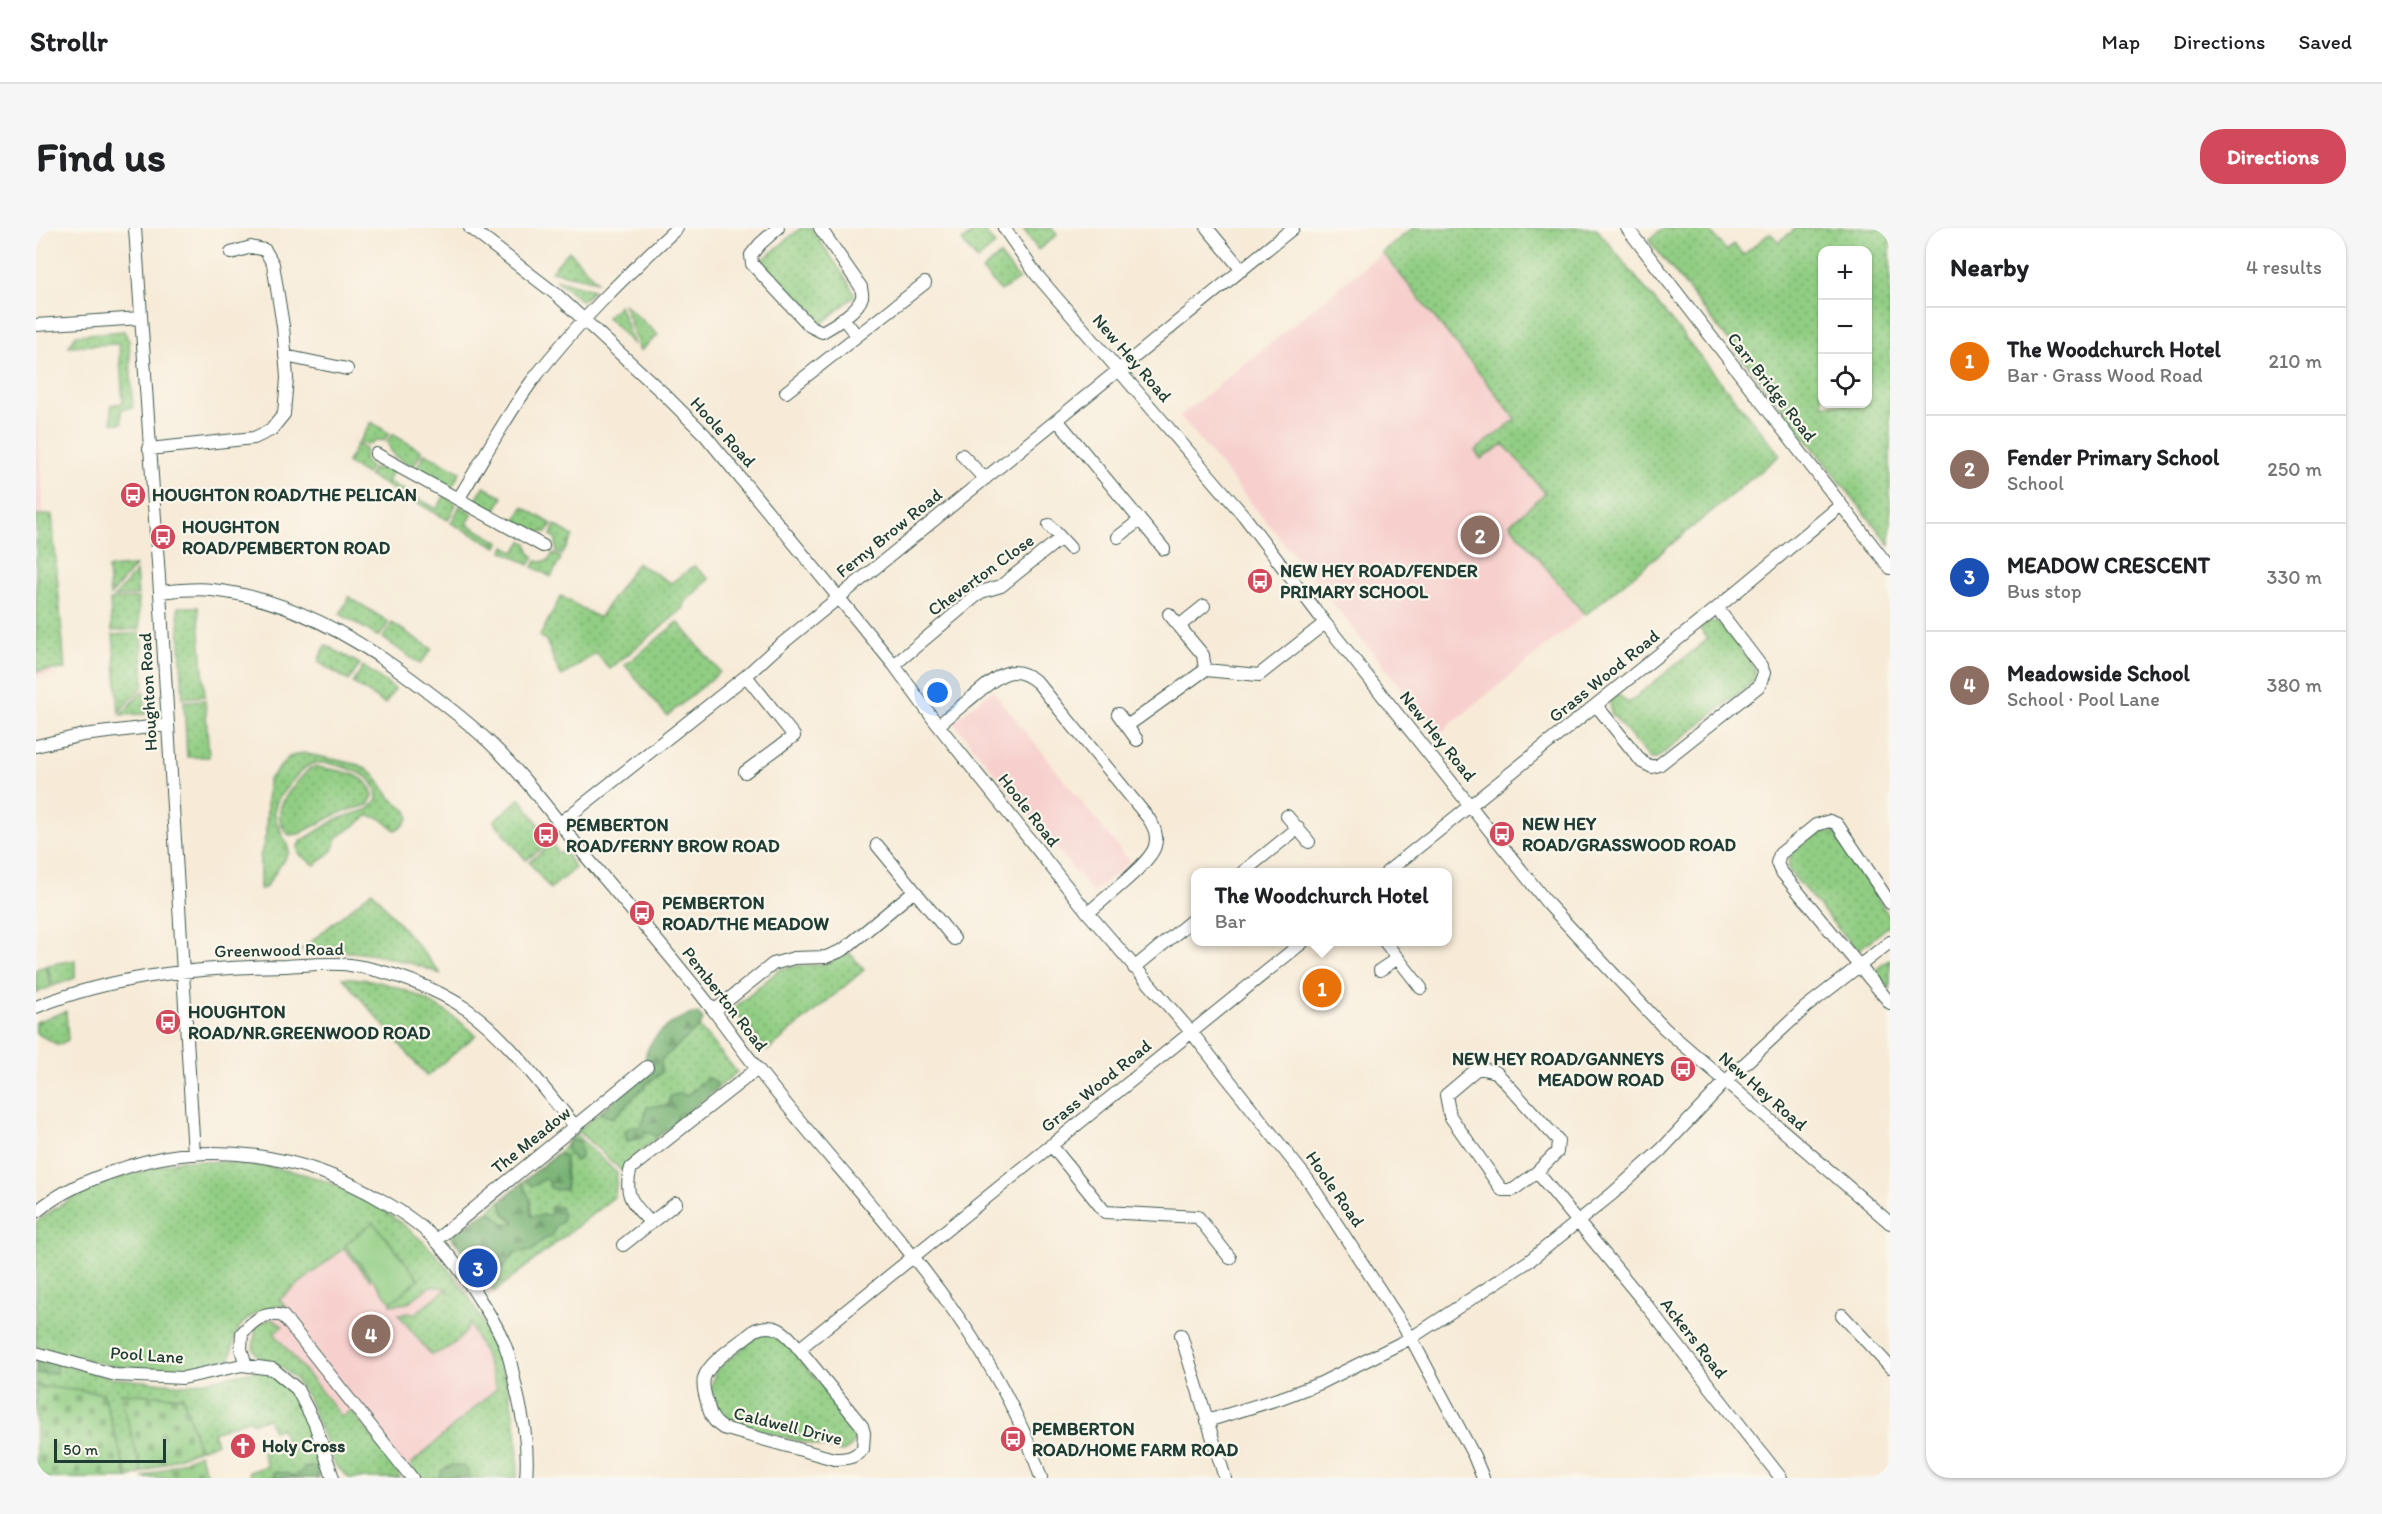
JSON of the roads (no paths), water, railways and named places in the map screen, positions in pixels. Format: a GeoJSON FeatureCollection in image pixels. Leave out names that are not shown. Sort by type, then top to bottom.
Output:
{"type":"FeatureCollection","features":[{"type":"Feature","properties":{"kind":"street","name":"Houghton Road"},"geometry":{"type":"LineString","coordinates":[[135,228],[160,592],[194,1154]]}},
{"type":"Feature","properties":{"kind":"street","name":"Hoole Road"},"geometry":{"type":"LineString","coordinates":[[470,228],[557,295],[705,435],[839,597],[1088,913],[1192,1033],[1308,1180],[1411,1338],[1474,1456],[1483,1478]]}},
{"type":"Feature","properties":{"kind":"street"},"geometry":{"type":"LineString","coordinates":[[459,498],[531,383],[584,319],[676,228]]}},
{"type":"Feature","properties":{"kind":"street"},"geometry":{"type":"LineString","coordinates":[[774,229],[751,255],[752,264],[810,326],[822,332],[856,307],[862,297],[861,287],[820,228]]}},
{"type":"Feature","properties":{"kind":"street","name":"New Hey Road"},"geometry":{"type":"LineString","coordinates":[[1004,228],[1036,274],[1244,516],[1325,623],[1548,904],[1664,1028],[1890,1223]]}},
{"type":"Feature","properties":{"kind":"street"},"geometry":{"type":"LineString","coordinates":[[1207,228],[1242,270]]}},
{"type":"Feature","properties":{"kind":"street","name":"Ferny Brow Road"},"geometry":{"type":"LineString","coordinates":[[559,824],[746,676],[839,597],[1058,421],[1117,369],[1293,228]]}},
{"type":"Feature","properties":{"kind":"street","name":"Carr Bridge Road"},"geometry":{"type":"LineString","coordinates":[[1627,228],[1890,568]]}},
{"type":"Feature","properties":{"kind":"street"},"geometry":{"type":"LineString","coordinates":[[149,449],[254,438],[271,430],[284,414],[287,378],[273,264],[265,250],[251,247],[231,253]]}},
{"type":"Feature","properties":{"kind":"street"},"geometry":{"type":"LineString","coordinates":[[786,393],[924,283]]}},
{"type":"Feature","properties":{"kind":"street"},"geometry":{"type":"LineString","coordinates":[[36,325],[141,318]]}},
{"type":"Feature","properties":{"kind":"street"},"geometry":{"type":"LineString","coordinates":[[843,318],[856,336]]}},
{"type":"Feature","properties":{"kind":"street"},"geometry":{"type":"LineString","coordinates":[[285,356],[347,369]]}},
{"type":"Feature","properties":{"kind":"street"},"geometry":{"type":"LineString","coordinates":[[1058,421],[1164,549]]}},
{"type":"Feature","properties":{"kind":"street"},"geometry":{"type":"LineString","coordinates":[[376,454],[543,546]]}},
{"type":"Feature","properties":{"kind":"street"},"geometry":{"type":"LineString","coordinates":[[962,455],[985,479]]}},
{"type":"Feature","properties":{"kind":"street","name":"Grass Wood Road"},"geometry":{"type":"LineString","coordinates":[[1393,868],[1717,608],[1841,505]]}},
{"type":"Feature","properties":{"kind":"street"},"geometry":{"type":"LineString","coordinates":[[1118,537],[1140,520]]}},
{"type":"Feature","properties":{"kind":"street","name":"Cheverton Close"},"geometry":{"type":"LineString","coordinates":[[1049,525],[1070,549]]}},
{"type":"Feature","properties":{"kind":"street","name":"Cheverton Close"},"geometry":{"type":"LineString","coordinates":[[894,665],[981,592],[1001,585],[1061,538]]}},
{"type":"Feature","properties":{"kind":"street","name":"Pemberton Road"},"geometry":{"type":"LineString","coordinates":[[160,592],[188,589],[213,590],[266,601],[309,618],[354,641],[421,686],[488,741],[532,788],[948,1304],[1002,1387],[1033,1453],[1041,1478]]}},
{"type":"Feature","properties":{"kind":"street"},"geometry":{"type":"LineString","coordinates":[[1179,626],[1204,606]]}},
{"type":"Feature","properties":{"kind":"street"},"geometry":{"type":"LineString","coordinates":[[1596,705],[1642,762],[1652,767],[1659,765],[1759,686],[1764,674],[1761,666],[1717,608]]}},
{"type":"Feature","properties":{"kind":"street"},"geometry":{"type":"LineString","coordinates":[[1169,614],[1203,655],[1205,670]]}},
{"type":"Feature","properties":{"kind":"street"},"geometry":{"type":"LineString","coordinates":[[1127,726],[1205,670],[1259,675],[1325,623]]}},
{"type":"Feature","properties":{"kind":"street"},"geometry":{"type":"LineString","coordinates":[[939,725],[999,675],[1020,672],[1030,676],[1149,819],[1156,837],[1151,855],[1088,913]]}},
{"type":"Feature","properties":{"kind":"street"},"geometry":{"type":"LineString","coordinates":[[745,772],[794,736],[746,676]]}},
{"type":"Feature","properties":{"kind":"street"},"geometry":{"type":"LineString","coordinates":[[1118,714],[1137,740]]}},
{"type":"Feature","properties":{"kind":"street"},"geometry":{"type":"LineString","coordinates":[[36,746],[83,735],[167,725]]}},
{"type":"Feature","properties":{"kind":"street"},"geometry":{"type":"LineString","coordinates":[[1287,816],[1309,842]]}},
{"type":"Feature","properties":{"kind":"street"},"geometry":{"type":"LineString","coordinates":[[1890,903],[1836,824],[1830,821],[1816,825],[1780,854],[1777,863],[1780,870],[1890,1003]]}},
{"type":"Feature","properties":{"kind":"street"},"geometry":{"type":"LineString","coordinates":[[1249,868],[1298,828]]}},
{"type":"Feature","properties":{"kind":"street"},"geometry":{"type":"LineString","coordinates":[[877,845],[954,939]]}},
{"type":"Feature","properties":{"kind":"street"},"geometry":{"type":"LineString","coordinates":[[714,1011],[773,964],[794,958],[825,957],[843,950],[914,891]]}},
{"type":"Feature","properties":{"kind":"street"},"geometry":{"type":"LineString","coordinates":[[1134,968],[1191,920]]}},
{"type":"Feature","properties":{"kind":"street"},"geometry":{"type":"LineString","coordinates":[[1207,1421],[1321,1383],[1411,1338],[1529,1261],[1612,1194],[1661,1150],[1725,1082],[1806,1007],[1890,942]]}},
{"type":"Feature","properties":{"kind":"street","name":"Grass Wood Road"},"geometry":{"type":"LineString","coordinates":[[911,1257],[1298,946]]}},
{"type":"Feature","properties":{"kind":"street"},"geometry":{"type":"LineString","coordinates":[[1388,946],[1421,988]]}},
{"type":"Feature","properties":{"kind":"street"},"geometry":{"type":"LineString","coordinates":[[1380,970],[1398,958]]}},
{"type":"Feature","properties":{"kind":"street","name":"Greenwood Road"},"geometry":{"type":"LineString","coordinates":[[36,1007],[85,990],[184,971],[348,965],[386,973],[441,993],[470,1011],[506,1044],[576,1127]]}},
{"type":"Feature","properties":{"kind":"street","name":"The Meadow"},"geometry":{"type":"LineString","coordinates":[[436,1240],[647,1067]]}},
{"type":"Feature","properties":{"kind":"street"},"geometry":{"type":"LineString","coordinates":[[1478,1068],[1496,1072],[1558,1140],[1557,1152],[1537,1172],[1513,1190],[1502,1190],[1450,1116],[1446,1095],[1478,1068]]}},
{"type":"Feature","properties":{"kind":"street"},"geometry":{"type":"LineString","coordinates":[[650,1222],[629,1197],[627,1180],[631,1168],[757,1069]]}},
{"type":"Feature","properties":{"kind":"street"},"geometry":{"type":"LineString","coordinates":[[1051,1145],[1105,1212],[1198,1216],[1230,1258]]}},
{"type":"Feature","properties":{"kind":"street"},"geometry":{"type":"LineString","coordinates":[[36,1212],[55,1196],[97,1177],[148,1159],[194,1154],[240,1153],[285,1160],[341,1178],[397,1210],[436,1240],[463,1271],[490,1315],[506,1348],[524,1424],[526,1478]]}},
{"type":"Feature","properties":{"kind":"street","name":"Ackers Road"},"geometry":{"type":"LineString","coordinates":[[1537,1172],[1648,1307],[1781,1478]]}},
{"type":"Feature","properties":{"kind":"street"},"geometry":{"type":"LineString","coordinates":[[623,1245],[676,1203]]}},
{"type":"Feature","properties":{"kind":"street"},"geometry":{"type":"LineString","coordinates":[[799,1348],[911,1257]]}},
{"type":"Feature","properties":{"kind":"street"},"geometry":{"type":"LineString","coordinates":[[246,1365],[241,1349],[242,1333],[255,1320],[268,1314],[283,1316],[412,1478]]}},
{"type":"Feature","properties":{"kind":"street"},"geometry":{"type":"LineString","coordinates":[[1842,1315],[1890,1367]]}},
{"type":"Feature","properties":{"kind":"street","name":"Caldwell Drive"},"geometry":{"type":"LineString","coordinates":[[770,1326],[779,1329],[788,1335],[799,1348],[862,1426],[863,1449],[855,1456],[834,1459],[723,1428],[711,1419],[704,1379],[711,1366],[755,1330],[770,1326]]}},
{"type":"Feature","properties":{"kind":"street"},"geometry":{"type":"LineString","coordinates":[[1181,1335],[1225,1478]]}},
{"type":"Feature","properties":{"kind":"street","name":"Pool Lane"},"geometry":{"type":"LineString","coordinates":[[36,1353],[116,1375],[183,1378],[246,1365],[273,1369],[297,1389],[315,1424],[332,1478]]}},
{"type":"Feature","properties":{"kind":"place","name":"HOUGHTON ROAD/THE PELICAN"},"geometry":{"type":"Point","coordinates":[133,495]}},
{"type":"Feature","properties":{"kind":"place","name":"Fender Primary School"},"geometry":{"type":"Point","coordinates":[1480,535]}},
{"type":"Feature","properties":{"kind":"place","name":"HOUGHTON ROAD/PEMBERTON ROAD"},"geometry":{"type":"Point","coordinates":[163,537]}},
{"type":"Feature","properties":{"kind":"place","name":"NEW HEY ROAD/FENDER PRIMARY SCHOOL"},"geometry":{"type":"Point","coordinates":[1260,581]}},
{"type":"Feature","properties":{"kind":"place","name":"NEW HEY ROAD/GRASSWOOD ROAD"},"geometry":{"type":"Point","coordinates":[1502,834]}},
{"type":"Feature","properties":{"kind":"place","name":"PEMBERTON ROAD/FERNY BROW ROAD"},"geometry":{"type":"Point","coordinates":[546,835]}},
{"type":"Feature","properties":{"kind":"place","name":"PEMBERTON ROAD/THE MEADOW"},"geometry":{"type":"Point","coordinates":[642,913]}},
{"type":"Feature","properties":{"kind":"place","name":"The Woodchurch Hotel"},"geometry":{"type":"Point","coordinates":[1322,988]}},
{"type":"Feature","properties":{"kind":"place","name":"HOUGHTON ROAD/NR.GREENWOOD ROAD"},"geometry":{"type":"Point","coordinates":[168,1022]}},
{"type":"Feature","properties":{"kind":"place","name":"NEW HEY ROAD/GANNEYS MEADOW ROAD"},"geometry":{"type":"Point","coordinates":[1683,1069]}},
{"type":"Feature","properties":{"kind":"place","name":"MEADOW CRESCENT"},"geometry":{"type":"Point","coordinates":[478,1268]}},
{"type":"Feature","properties":{"kind":"place","name":"Meadowside School"},"geometry":{"type":"Point","coordinates":[371,1334]}},
{"type":"Feature","properties":{"kind":"place","name":"PEMBERTON ROAD/HOME FARM ROAD"},"geometry":{"type":"Point","coordinates":[1013,1439]}},
{"type":"Feature","properties":{"kind":"place","name":"Holy Cross"},"geometry":{"type":"Point","coordinates":[243,1446]}}]}
